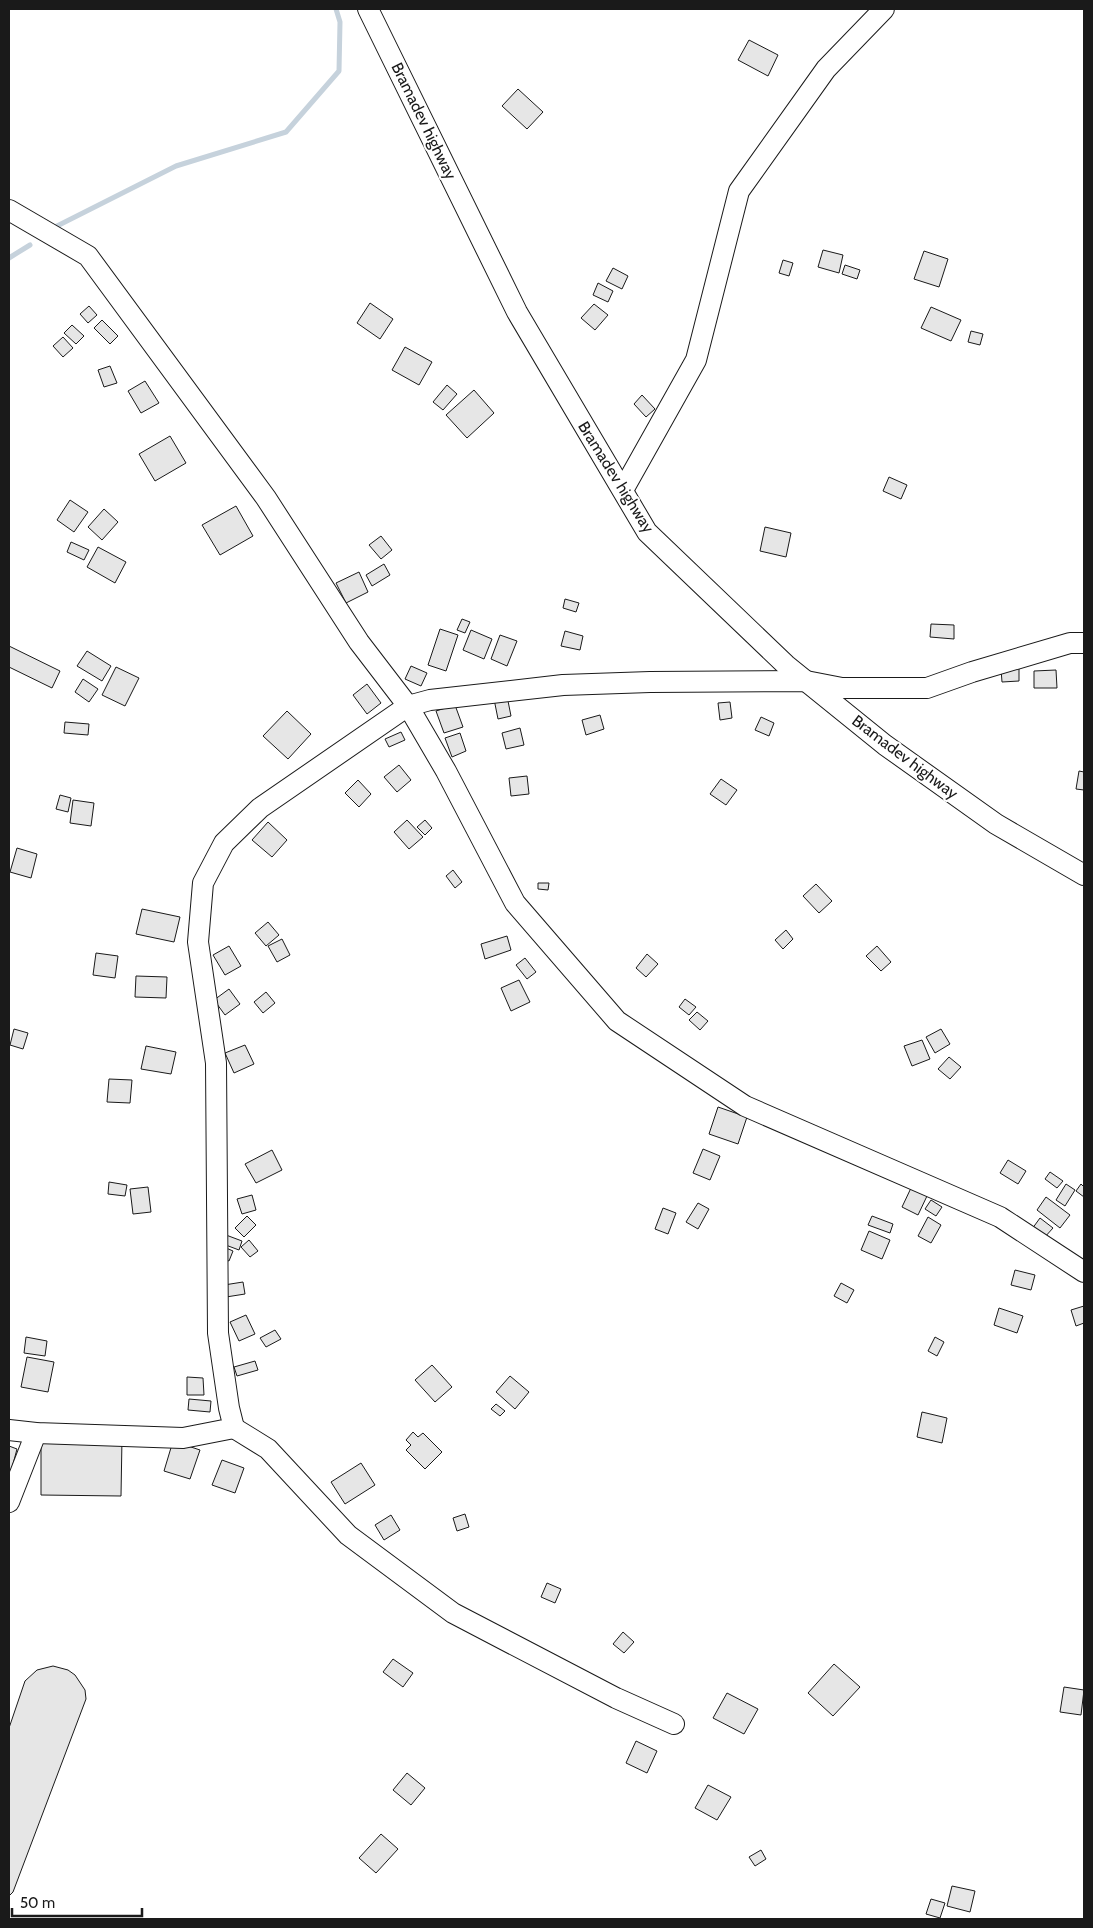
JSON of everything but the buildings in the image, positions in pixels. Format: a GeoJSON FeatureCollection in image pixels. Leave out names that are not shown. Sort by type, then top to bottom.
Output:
{"type":"FeatureCollection","features":[{"type":"Feature","properties":{"kind":"street","name":"Bramadev highway"},"geometry":{"type":"LineString","coordinates":[[368,9],[517,312],[647,532],[786,664],[885,745],[996,824],[1084,875]]}},
{"type":"Feature","properties":{"kind":"street"},"geometry":{"type":"LineString","coordinates":[[623,490],[696,360],[739,191],[826,69],[884,9]]}},
{"type":"Feature","properties":{"kind":"street"},"geometry":{"type":"LineString","coordinates":[[9,210],[88,256],[266,498],[359,642],[408,706],[446,770],[515,903],[617,1022],[745,1106],[1000,1217],[1084,1272]]}},
{"type":"Feature","properties":{"kind":"street"},"geometry":{"type":"LineString","coordinates":[[234,1428],[229,1408],[218,1333],[216,1064],[198,942],[203,883],[224,843],[260,808],[408,706],[430,700],[563,685],[818,681],[842,688],[927,688],[972,672],[1061,646],[1084,643]]}},
{"type":"Feature","properties":{"kind":"street"},"geometry":{"type":"LineString","coordinates":[[9,1430],[36,1433],[183,1438],[234,1428],[268,1449],[348,1535],[453,1613],[616,1698],[674,1724]]}},
{"type":"Feature","properties":{"kind":"street"},"geometry":{"type":"LineString","coordinates":[[9,1502],[36,1433]]}},
{"type":"Feature","properties":{"kind":"waterway"},"geometry":{"type":"LineString","coordinates":[[57,226],[176,166],[286,132],[339,71],[340,22],[336,9]]}},
{"type":"Feature","properties":{"kind":"waterway"},"geometry":{"type":"LineString","coordinates":[[9,258],[30,245]]}}]}
